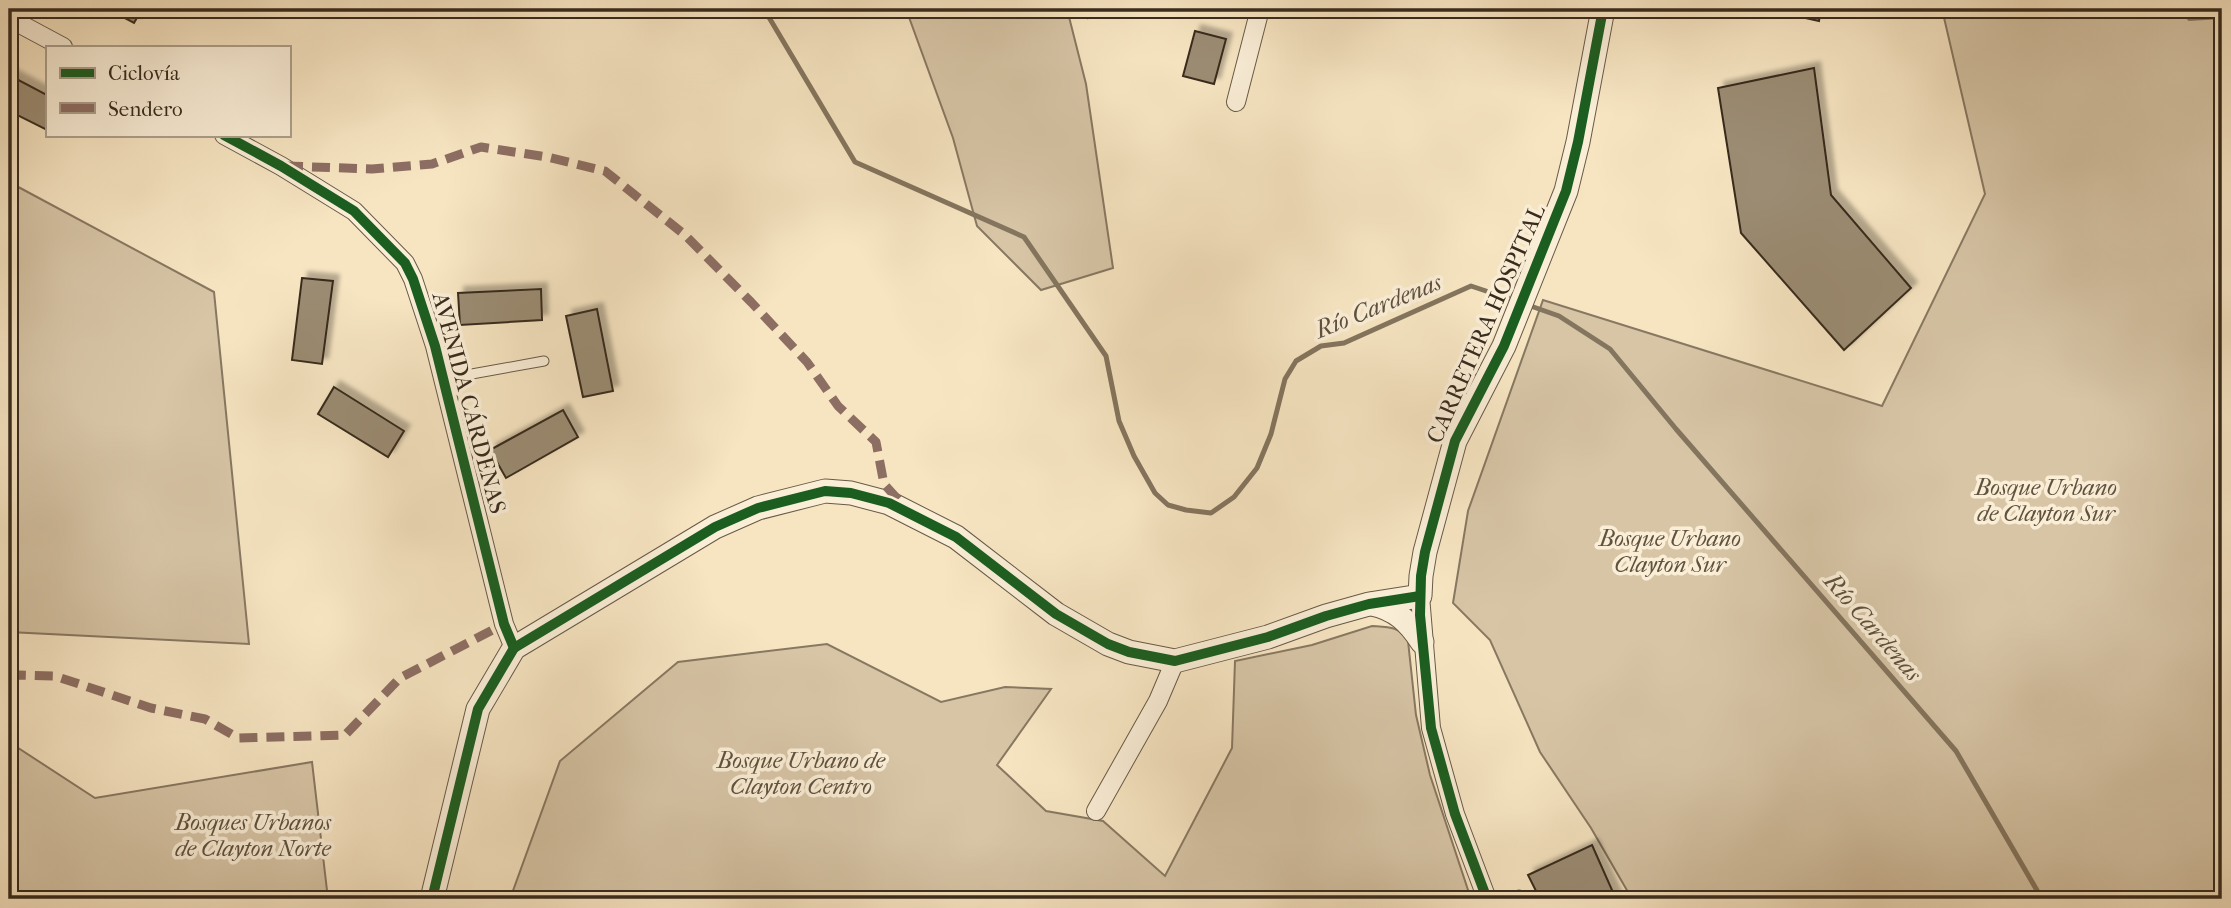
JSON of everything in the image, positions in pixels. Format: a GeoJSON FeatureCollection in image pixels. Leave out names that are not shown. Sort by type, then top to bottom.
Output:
{"type":"FeatureCollection","features":[{"type":"Feature","properties":{"kind":"street"},"geometry":{"type":"LineString","coordinates":[[1237,102],[1260,9]]}},
{"type":"Feature","properties":{"kind":"street","name":"CARRETERA HOSPITAL"},"geometry":{"type":"LineString","coordinates":[[1486,899],[1455,814],[1431,729],[1422,642],[1420,576],[1455,441],[1504,346],[1552,230],[1572,172],[1603,9]]}},
{"type":"Feature","properties":{"kind":"street"},"geometry":{"type":"LineString","coordinates":[[9,14],[22,25],[61,46]]}},
{"type":"Feature","properties":{"kind":"street","name":"AVENIDA CÁRDENAS"},"geometry":{"type":"LineString","coordinates":[[226,136],[354,211],[405,263],[413,279],[444,379],[504,624],[514,648]]}},
{"type":"Feature","properties":{"kind":"street"},"geometry":{"type":"LineString","coordinates":[[432,899],[478,709],[514,648],[732,518],[758,508],[825,491],[851,493],[909,512],[957,537],[1056,614],[1108,644],[1129,652],[1175,661],[1268,637],[1369,604],[1420,596]]}},
{"type":"Feature","properties":{"kind":"street"},"geometry":{"type":"LineString","coordinates":[[1369,604],[1401,584],[1415,570],[1425,552]]}},
{"type":"Feature","properties":{"kind":"street"},"geometry":{"type":"LineString","coordinates":[[1369,604],[1405,618],[1422,642]]}},
{"type":"Feature","properties":{"kind":"street"},"geometry":{"type":"LineString","coordinates":[[1096,811],[1158,701],[1175,661]]}},
{"type":"Feature","properties":{"kind":"lane"},"geometry":{"type":"LineString","coordinates":[[444,379],[544,361]]}},
{"type":"Feature","properties":{"kind":"green space"},"geometry":{"type":"Polygon","coordinates":[[[906,9],[1067,9],[1086,84],[1113,268],[1041,290],[977,226],[953,138],[906,9]]]}},
{"type":"Feature","properties":{"kind":"green space"},"geometry":{"type":"Polygon","coordinates":[[[1942,9],[2179,9],[2189,20],[2222,18],[2222,899],[1632,899],[1591,828],[1540,752],[1490,640],[1453,603],[1468,511],[1543,300],[1882,406],[1985,194],[1942,9]]]}},
{"type":"Feature","properties":{"kind":"green space"},"geometry":{"type":"Polygon","coordinates":[[[9,182],[214,292],[249,644],[9,632],[9,182]]]}},
{"type":"Feature","properties":{"kind":"green space","name":"Bosque Urbano de Clayton Centro"},"geometry":{"type":"Polygon","coordinates":[[[1372,626],[1397,630],[1408,641],[1416,715],[1430,775],[1471,899],[510,899],[560,761],[678,662],[827,644],[941,702],[1005,687],[1051,689],[997,765],[1046,811],[1103,821],[1165,876],[1232,748],[1235,661],[1312,645],[1372,626]]]}},
{"type":"Feature","properties":{"kind":"green space","name":"Bosques Urbanos de Clayton Norte"},"geometry":{"type":"Polygon","coordinates":[[[9,742],[95,798],[312,762],[328,899],[9,899],[9,742]]]}},
{"type":"Feature","properties":{"kind":"building"},"geometry":{"type":"Polygon","coordinates":[[[108,9],[142,9],[134,23],[108,9]]]}},
{"type":"Feature","properties":{"kind":"building"},"geometry":{"type":"Polygon","coordinates":[[[1087,9],[1108,9],[1109,15],[1088,18],[1087,9]]]}},
{"type":"Feature","properties":{"kind":"building"},"geometry":{"type":"Polygon","coordinates":[[[1765,9],[1821,9],[1819,21],[1765,9]]]}},
{"type":"Feature","properties":{"kind":"building"},"geometry":{"type":"Polygon","coordinates":[[[1195,31],[1226,39],[1214,84],[1183,76],[1195,31]]]}},
{"type":"Feature","properties":{"kind":"building"},"geometry":{"type":"Polygon","coordinates":[[[1814,68],[1831,195],[1911,288],[1844,350],[1741,233],[1718,88],[1814,68]]]}},
{"type":"Feature","properties":{"kind":"building"},"geometry":{"type":"Polygon","coordinates":[[[9,75],[46,94],[46,130],[9,111],[9,75]]]}},
{"type":"Feature","properties":{"kind":"building"},"geometry":{"type":"Polygon","coordinates":[[[302,278],[333,281],[322,364],[292,360],[302,278]]]}},
{"type":"Feature","properties":{"kind":"building"},"geometry":{"type":"Polygon","coordinates":[[[541,289],[542,320],[460,325],[458,293],[541,289]]]}},
{"type":"Feature","properties":{"kind":"building"},"geometry":{"type":"Polygon","coordinates":[[[597,309],[613,391],[583,397],[566,316],[597,309]]]}},
{"type":"Feature","properties":{"kind":"building"},"geometry":{"type":"Polygon","coordinates":[[[334,387],[404,431],[388,457],[318,414],[334,387]]]}},
{"type":"Feature","properties":{"kind":"building"},"geometry":{"type":"Polygon","coordinates":[[[563,410],[578,437],[506,478],[490,450],[563,410]]]}},
{"type":"Feature","properties":{"kind":"building"},"geometry":{"type":"Polygon","coordinates":[[[1592,845],[1616,899],[1540,899],[1528,875],[1592,845]]]}},
{"type":"Feature","properties":{"kind":"waterway","name":"Río Cardenas"},"geometry":{"type":"LineString","coordinates":[[764,9],[855,162],[1024,237],[1106,356],[1119,421],[1134,456],[1155,493],[1168,505],[1211,513],[1234,497],[1257,468],[1271,434],[1285,379],[1296,361],[1321,346],[1344,343],[1471,286],[1516,301]]}},
{"type":"Feature","properties":{"kind":"waterway","name":"Río Cardenas"},"geometry":{"type":"LineString","coordinates":[[1525,304],[1559,316],[1610,349],[1676,429],[1956,751],[2042,899]]}},
{"type":"Feature","properties":{"kind":"marked path"},"geometry":{"type":"LineString","coordinates":[[285,166],[372,169],[432,164],[481,147],[547,157],[605,171],[685,235],[807,362],[838,406],[876,442],[884,484],[902,504]]}},
{"type":"Feature","properties":{"kind":"marked path"},"geometry":{"type":"LineString","coordinates":[[9,680],[19,675],[55,676],[151,708],[205,719],[238,738],[345,735],[400,678],[504,624]]}},
{"type":"Feature","properties":{"kind":"cycle path"},"geometry":{"type":"LineString","coordinates":[[1487,899],[1455,814],[1431,728],[1420,615],[1421,576],[1455,441],[1504,346],[1566,191],[1603,9]]}},
{"type":"Feature","properties":{"kind":"cycle path"},"geometry":{"type":"LineString","coordinates":[[226,136],[354,211],[405,263],[435,346],[504,624],[514,648]]}},
{"type":"Feature","properties":{"kind":"cycle path"},"geometry":{"type":"LineString","coordinates":[[432,899],[478,709],[514,648],[715,527],[758,508],[825,491],[851,493],[889,503],[956,537],[1056,614],[1108,644],[1129,652],[1175,661],[1268,637],[1369,604],[1420,596]]}},
{"type":"Feature","properties":{"kind":"park label","name":"Bosque Urbano de Clayton Sur"},"geometry":{"type":"Point","coordinates":[2046,500]}},
{"type":"Feature","properties":{"kind":"park label","name":"Bosque Urbano Clayton Sur"},"geometry":{"type":"Point","coordinates":[1670,551]}}]}
